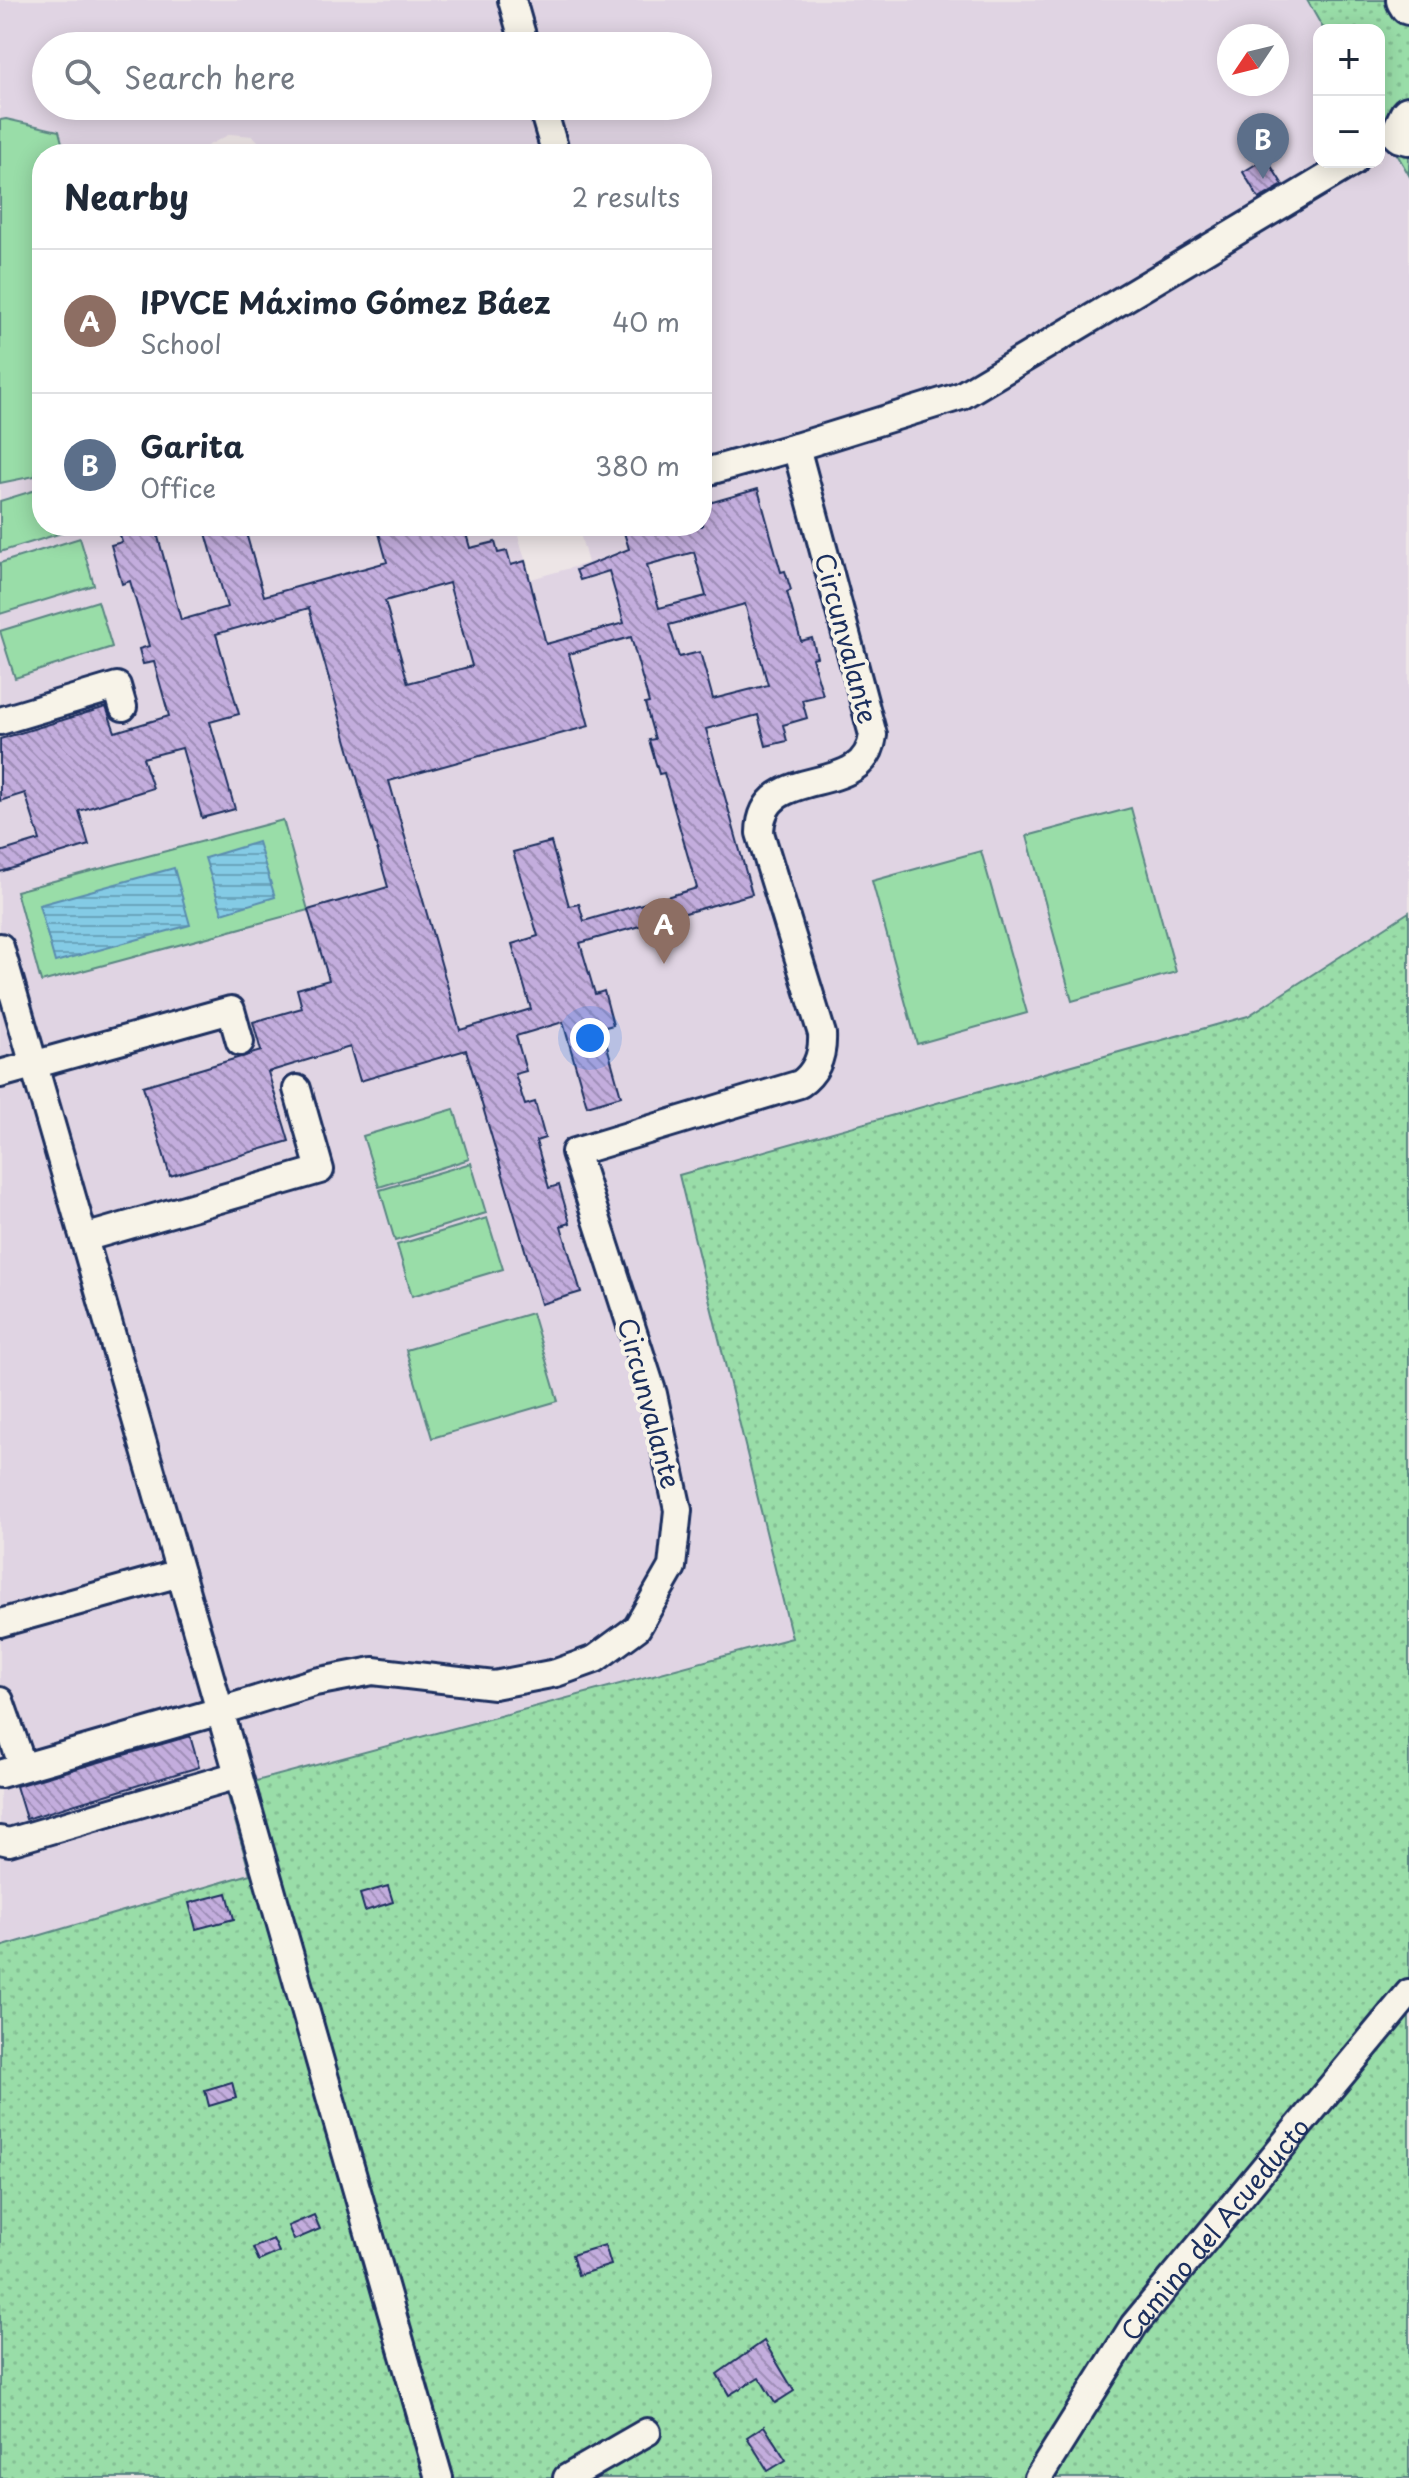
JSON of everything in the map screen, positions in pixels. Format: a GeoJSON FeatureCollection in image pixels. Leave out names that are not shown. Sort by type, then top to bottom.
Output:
{"type":"FeatureCollection","features":[{"type":"Feature","properties":{"kind":"street"},"geometry":{"type":"LineString","coordinates":[[512,0],[521,32]]}},
{"type":"Feature","properties":{"kind":"street"},"geometry":{"type":"LineString","coordinates":[[546,120],[553,144]]}},
{"type":"Feature","properties":{"kind":"street"},"geometry":{"type":"LineString","coordinates":[[712,470],[961,396],[1343,168]]}},
{"type":"Feature","properties":{"kind":"street","name":"Circunvalante"},"geometry":{"type":"LineString","coordinates":[[220,1711],[315,1682],[373,1671],[494,1685],[556,1673],[595,1659],[637,1628],[672,1567],[678,1510],[653,1394],[575,1152],[800,1084],[811,1076],[823,1049],[822,1034],[760,833],[760,815],[770,800],[787,790],[861,764],[871,750],[873,735],[796,447]]}},
{"type":"Feature","properties":{"kind":"street"},"geometry":{"type":"LineString","coordinates":[[0,721],[117,686],[123,707]]}},
{"type":"Feature","properties":{"kind":"street"},"geometry":{"type":"LineString","coordinates":[[0,947],[439,2478]]}},
{"type":"Feature","properties":{"kind":"street"},"geometry":{"type":"LineString","coordinates":[[0,1074],[231,1010],[240,1042]]}},
{"type":"Feature","properties":{"kind":"street"},"geometry":{"type":"LineString","coordinates":[[84,1238],[320,1170],[297,1089]]}},
{"type":"Feature","properties":{"kind":"street"},"geometry":{"type":"LineString","coordinates":[[0,1623],[180,1573]]}},
{"type":"Feature","properties":{"kind":"street"},"geometry":{"type":"LineString","coordinates":[[0,1701],[12,1770],[220,1711]]}},
{"type":"Feature","properties":{"kind":"street"},"geometry":{"type":"LineString","coordinates":[[0,1840],[9,1842],[238,1775]]}},
{"type":"Feature","properties":{"kind":"street","name":"Camino del Acueducto"},"geometry":{"type":"LineString","coordinates":[[1038,2478],[1134,2325],[1409,1993]]}},
{"type":"Feature","properties":{"kind":"street"},"geometry":{"type":"LineString","coordinates":[[567,2478],[647,2432]]}},
{"type":"Feature","properties":{"kind":"shaded area"},"geometry":{"type":"Polygon","coordinates":[[[0,0],[1308,0],[1322,24],[1313,24],[1313,168],[1385,168],[1385,130],[1409,171],[1409,912],[1248,1016],[679,1175],[793,1638],[227,1789],[251,1874],[0,1947],[0,0]]]}},
{"type":"Feature","properties":{"kind":"green space"},"geometry":{"type":"Polygon","coordinates":[[[1307,0],[1409,0],[1409,175],[1385,133],[1385,24],[1321,24],[1307,0]]]}},
{"type":"Feature","properties":{"kind":"green space"},"geometry":{"type":"Polygon","coordinates":[[[0,120],[59,131],[62,144],[32,144],[32,477],[0,483],[0,120]]]}},
{"type":"Feature","properties":{"kind":"green space"},"geometry":{"type":"Polygon","coordinates":[[[32,491],[32,536],[52,536],[0,552],[0,501],[32,491]]]}},
{"type":"Feature","properties":{"kind":"green space"},"geometry":{"type":"Polygon","coordinates":[[[80,538],[94,585],[0,614],[0,563],[80,538]]]}},
{"type":"Feature","properties":{"kind":"green space"},"geometry":{"type":"Polygon","coordinates":[[[98,601],[112,647],[15,678],[0,631],[98,601]]]}},
{"type":"Feature","properties":{"kind":"green space"},"geometry":{"type":"Polygon","coordinates":[[[1131,808],[1176,972],[1072,1001],[1027,836],[1131,808]]]}},
{"type":"Feature","properties":{"kind":"green space"},"geometry":{"type":"Polygon","coordinates":[[[283,820],[308,910],[41,982],[16,891],[283,820]]]}},
{"type":"Feature","properties":{"kind":"green space"},"geometry":{"type":"Polygon","coordinates":[[[981,851],[1027,1013],[917,1044],[872,881],[981,851]]]}},
{"type":"Feature","properties":{"kind":"green space"},"geometry":{"type":"Polygon","coordinates":[[[1409,912],[1409,2478],[0,2478],[0,1947],[250,1874],[226,1789],[792,1638],[679,1175],[1248,1016],[1409,912]]]}},
{"type":"Feature","properties":{"kind":"green space"},"geometry":{"type":"Polygon","coordinates":[[[454,1109],[469,1159],[379,1187],[363,1136],[454,1109]]]}},
{"type":"Feature","properties":{"kind":"green space"},"geometry":{"type":"Polygon","coordinates":[[[471,1163],[486,1213],[395,1241],[380,1190],[471,1163]]]}},
{"type":"Feature","properties":{"kind":"green space"},"geometry":{"type":"Polygon","coordinates":[[[487,1218],[503,1269],[412,1296],[397,1245],[487,1218]]]}},
{"type":"Feature","properties":{"kind":"green space"},"geometry":{"type":"Polygon","coordinates":[[[532,1313],[558,1401],[432,1438],[406,1350],[532,1313]]]}},
{"type":"Feature","properties":{"kind":"water"},"geometry":{"type":"Polygon","coordinates":[[[258,842],[275,897],[222,913],[205,858],[258,842]]]}},
{"type":"Feature","properties":{"kind":"water"},"geometry":{"type":"Polygon","coordinates":[[[174,868],[190,925],[55,962],[39,905],[174,868]]]}},
{"type":"Feature","properties":{"kind":"building"},"geometry":{"type":"Polygon","coordinates":[[[1266,158],[1283,185],[1259,199],[1243,172],[1266,158]]]}},
{"type":"Feature","properties":{"kind":"building"},"geometry":{"type":"Polygon","coordinates":[[[758,489],[781,572],[785,571],[791,590],[787,592],[801,641],[812,638],[817,657],[812,658],[823,695],[802,700],[807,718],[783,725],[787,741],[766,746],[758,715],[706,729],[752,894],[580,943],[595,994],[604,991],[613,1025],[602,1028],[621,1096],[587,1106],[563,1022],[516,1036],[526,1071],[515,1074],[525,1105],[535,1102],[545,1138],[536,1141],[549,1188],[559,1185],[570,1223],[561,1226],[581,1292],[541,1304],[466,1050],[360,1081],[350,1047],[268,1072],[289,1141],[170,1176],[143,1086],[261,1051],[253,1022],[302,1008],[297,989],[329,980],[308,910],[388,887],[309,608],[216,634],[239,714],[210,722],[235,809],[202,818],[182,748],[143,758],[153,788],[79,811],[89,845],[0,872],[0,852],[40,840],[25,793],[0,801],[0,739],[106,707],[115,732],[169,716],[154,662],[143,664],[139,649],[149,646],[130,581],[122,584],[111,545],[122,542],[120,536],[158,536],[181,620],[227,607],[207,536],[247,536],[264,596],[387,562],[380,536],[467,536],[470,548],[495,542],[498,553],[507,551],[511,565],[525,561],[546,644],[624,623],[609,571],[580,580],[576,570],[629,549],[625,536],[712,536],[712,502],[758,489]],[[694,552],[647,565],[659,608],[706,596],[694,552]],[[449,583],[385,601],[408,683],[472,666],[449,583]],[[745,604],[669,625],[679,657],[700,652],[713,699],[768,685],[745,604]],[[631,637],[569,654],[589,726],[389,781],[460,1030],[531,1009],[512,944],[538,936],[513,852],[551,842],[569,906],[579,904],[584,921],[697,888],[664,773],[659,774],[649,740],[655,739],[645,704],[649,703],[631,637]]]}},
{"type":"Feature","properties":{"kind":"building"},"geometry":{"type":"Polygon","coordinates":[[[190,1736],[199,1767],[26,1819],[16,1786],[190,1736]]]}},
{"type":"Feature","properties":{"kind":"building"},"geometry":{"type":"Polygon","coordinates":[[[388,1886],[393,1902],[365,1911],[360,1894],[388,1886]]]}},
{"type":"Feature","properties":{"kind":"building"},"geometry":{"type":"Polygon","coordinates":[[[227,1893],[234,1919],[196,1929],[189,1903],[227,1893]]]}},
{"type":"Feature","properties":{"kind":"building"},"geometry":{"type":"Polygon","coordinates":[[[232,2082],[236,2098],[209,2106],[205,2090],[232,2082]]]}},
{"type":"Feature","properties":{"kind":"building"},"geometry":{"type":"Polygon","coordinates":[[[314,2215],[320,2229],[294,2240],[288,2226],[314,2215]]]}},
{"type":"Feature","properties":{"kind":"building"},"geometry":{"type":"Polygon","coordinates":[[[273,2239],[279,2252],[259,2261],[253,2248],[273,2239]]]}},
{"type":"Feature","properties":{"kind":"building"},"geometry":{"type":"Polygon","coordinates":[[[605,2245],[611,2265],[578,2275],[572,2255],[605,2245]]]}},
{"type":"Feature","properties":{"kind":"building"},"geometry":{"type":"Polygon","coordinates":[[[764,2341],[794,2391],[775,2403],[759,2377],[729,2395],[717,2374],[764,2341]]]}},
{"type":"Feature","properties":{"kind":"building"},"geometry":{"type":"Polygon","coordinates":[[[764,2426],[786,2460],[768,2471],[747,2437],[764,2426]]]}},
{"type":"Feature","properties":{"kind":"place","name":"Garita"},"geometry":{"type":"Point","coordinates":[1263,179]}},
{"type":"Feature","properties":{"kind":"place","name":"IPVCE Máximo Gómez Báez"},"geometry":{"type":"Point","coordinates":[664,964]}}]}
